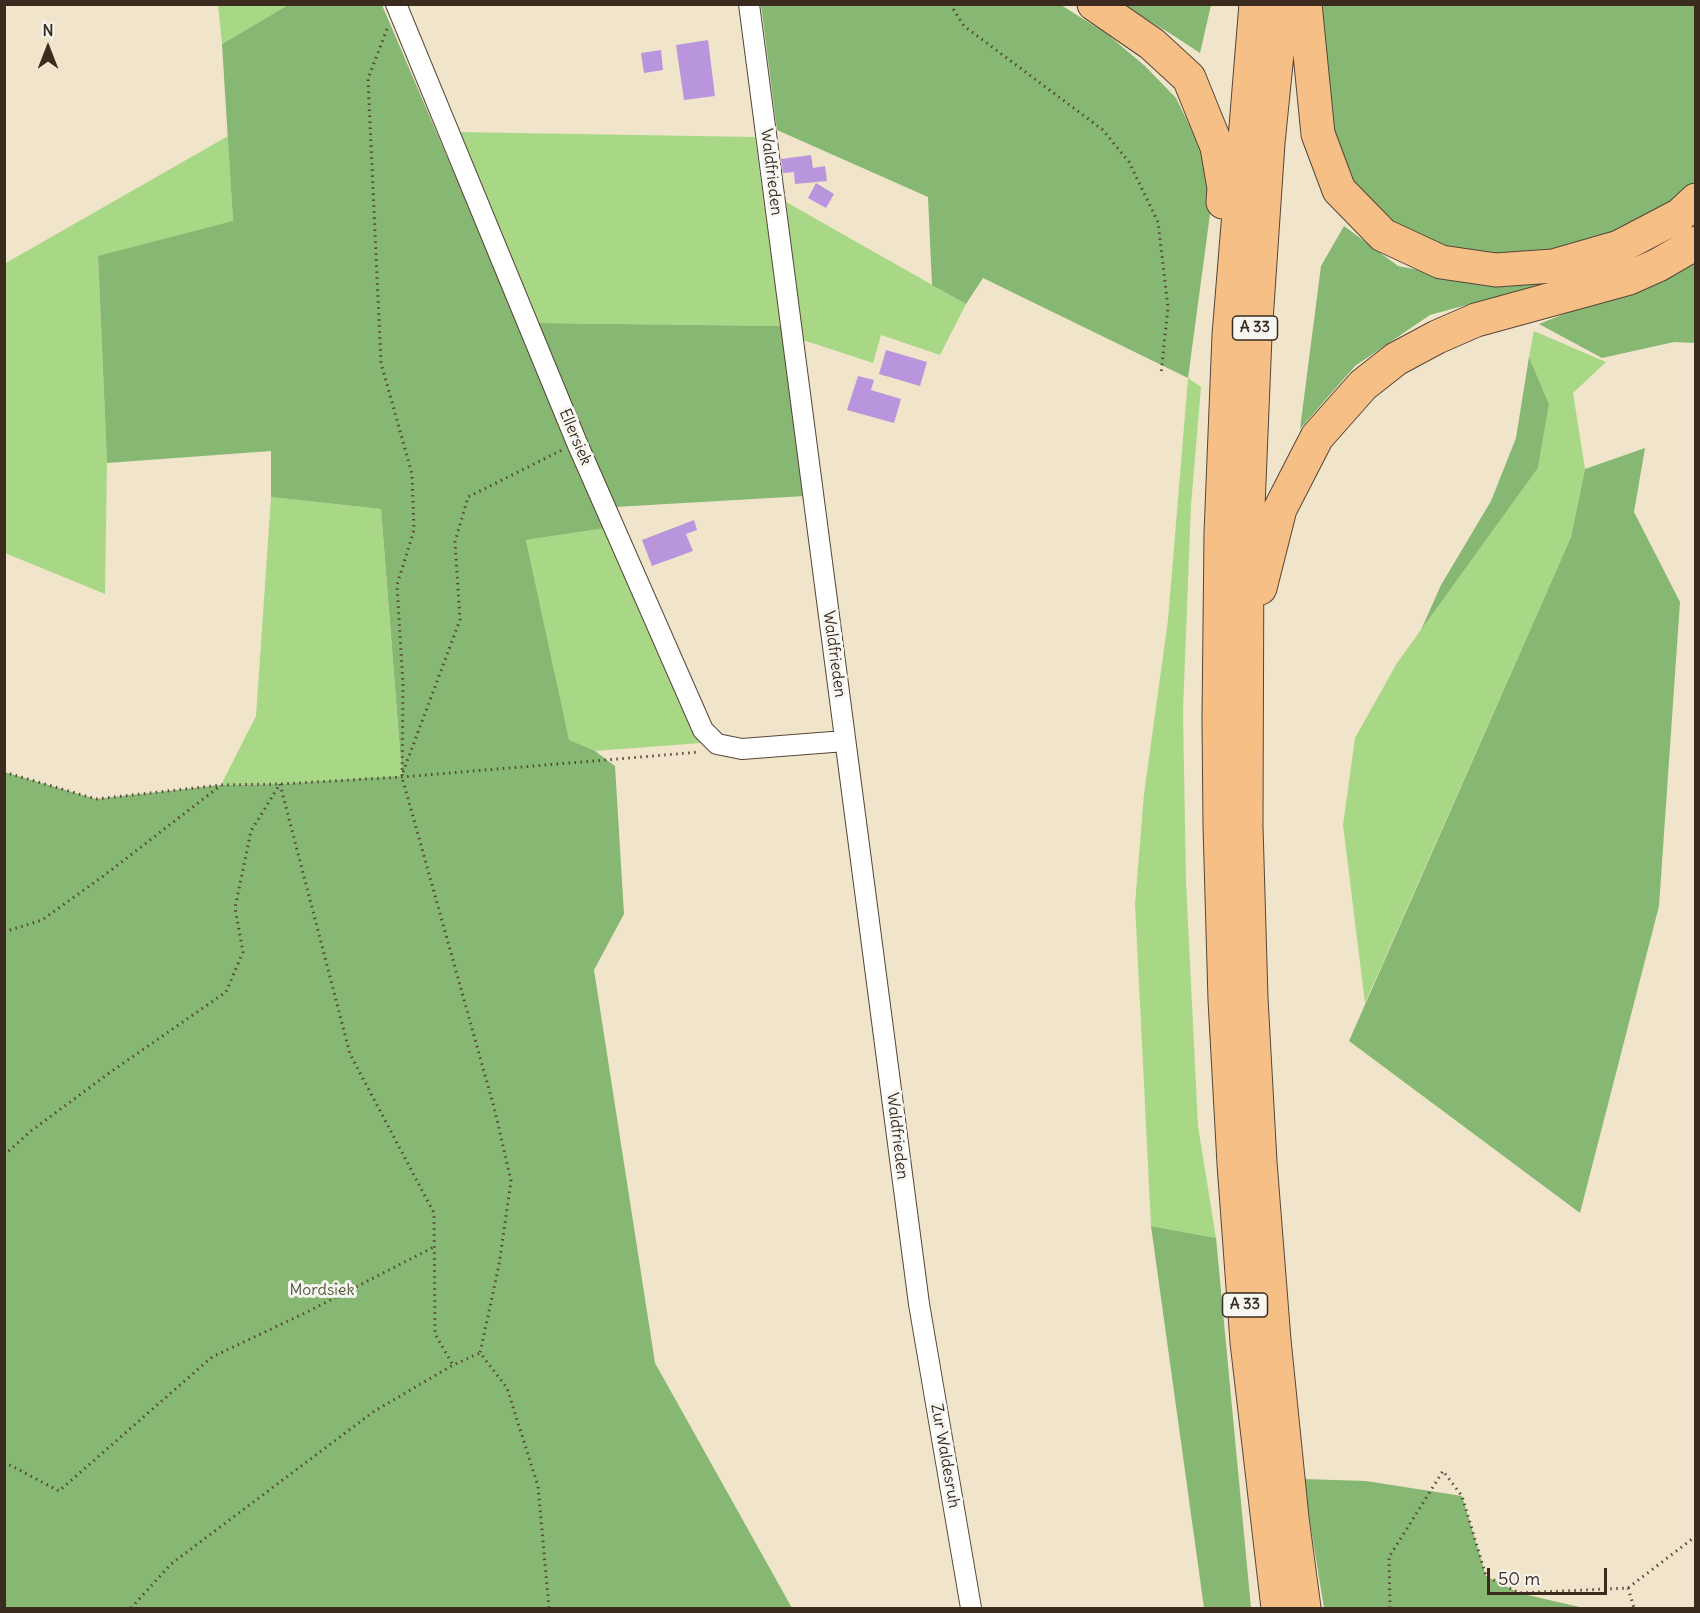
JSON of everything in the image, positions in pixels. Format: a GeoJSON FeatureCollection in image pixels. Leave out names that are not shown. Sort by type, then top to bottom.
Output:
{"type":"FeatureCollection","features":[{"type":"Feature","properties":{"kind":"highway"},"geometry":{"type":"LineString","coordinates":[[1094,4],[1152,44],[1189,78],[1218,147],[1224,188],[1218,302],[1228,335]]}},
{"type":"Feature","properties":{"kind":"highway","name":"A 33"},"geometry":{"type":"LineString","coordinates":[[1256,4],[1228,335],[1221,533],[1219,719],[1225,1000],[1234,1164],[1247,1342],[1278,1608]]}},
{"type":"Feature","properties":{"kind":"highway","name":"A 33"},"geometry":{"type":"LineString","coordinates":[[1282,4],[1268,143],[1254,336],[1247,531],[1246,826],[1251,998],[1260,1162],[1274,1340],[1292,1518],[1304,1608]]}},
{"type":"Feature","properties":{"kind":"highway"},"geometry":{"type":"LineString","coordinates":[[1305,4],[1318,134],[1340,190],[1383,235],[1441,262],[1496,270],[1553,266],[1619,247],[1680,215],[1695,200]]}},
{"type":"Feature","properties":{"kind":"highway"},"geometry":{"type":"LineString","coordinates":[[1247,652],[1280,509],[1317,437],[1363,385],[1396,359],[1437,337],[1476,321],[1629,278],[1658,265],[1695,243]]}},
{"type":"Feature","properties":{"kind":"street","name":"Waldfrieden"},"geometry":{"type":"LineString","coordinates":[[749,4],[919,1304]]}},
{"type":"Feature","properties":{"kind":"street","name":"Ellersiek"},"geometry":{"type":"LineString","coordinates":[[397,5],[577,443],[703,730],[717,744]]}},
{"type":"Feature","properties":{"kind":"street"},"geometry":{"type":"LineString","coordinates":[[717,744],[742,749],[845,741]]}},
{"type":"Feature","properties":{"kind":"street","name":"Zur Waldesruh"},"geometry":{"type":"LineString","coordinates":[[919,1304],[971,1608]]}},
{"type":"Feature","properties":{"kind":"path"},"geometry":{"type":"LineString","coordinates":[[950,4],[964,26],[1103,130],[1129,162],[1158,222],[1168,307],[1161,374]]}},
{"type":"Feature","properties":{"kind":"path"},"geometry":{"type":"LineString","coordinates":[[397,5],[368,79],[381,363],[412,474],[414,530],[397,585],[403,685],[402,777],[495,1111],[511,1181],[499,1265],[480,1353],[507,1388],[538,1486],[549,1608]]}},
{"type":"Feature","properties":{"kind":"path"},"geometry":{"type":"LineString","coordinates":[[402,777],[460,620],[455,542],[468,497],[577,443]]}},
{"type":"Feature","properties":{"kind":"path"},"geometry":{"type":"LineString","coordinates":[[4,771],[96,799],[221,785],[402,777],[709,751],[717,744]]}},
{"type":"Feature","properties":{"kind":"path"},"geometry":{"type":"LineString","coordinates":[[4,1155],[31,1131],[112,1071],[226,992],[243,952],[235,908],[251,831],[280,784]]}},
{"type":"Feature","properties":{"kind":"path"},"geometry":{"type":"LineString","coordinates":[[280,784],[350,1054],[434,1213],[435,1334],[453,1365]]}},
{"type":"Feature","properties":{"kind":"path"},"geometry":{"type":"LineString","coordinates":[[4,932],[42,920],[106,874],[221,785]]}},
{"type":"Feature","properties":{"kind":"path"},"geometry":{"type":"LineString","coordinates":[[4,1462],[59,1491],[212,1357],[307,1312],[434,1246]]}},
{"type":"Feature","properties":{"kind":"path"},"geometry":{"type":"LineString","coordinates":[[131,1608],[171,1564],[373,1412],[453,1365],[480,1353]]}},
{"type":"Feature","properties":{"kind":"path"},"geometry":{"type":"LineString","coordinates":[[1390,1608],[1389,1557],[1443,1471],[1462,1496],[1486,1576],[1518,1593],[1628,1588],[1695,1536]]}},
{"type":"Feature","properties":{"kind":"path"},"geometry":{"type":"LineString","coordinates":[[1628,1588],[1634,1608]]}},
{"type":"Feature","properties":{"kind":"green space"},"geometry":{"type":"Polygon","coordinates":[[[218,4],[288,5],[222,44],[218,4]]]}},
{"type":"Feature","properties":{"kind":"green space","name":"Mordsiek"},"geometry":{"type":"Polygon","coordinates":[[[288,5],[382,5],[606,528],[526,540],[569,740],[595,751],[615,766],[624,914],[594,970],[655,1363],[792,1608],[5,1608],[4,772],[96,799],[221,785],[280,784],[402,776],[381,509],[271,497],[271,451],[107,463],[98,256],[233,221],[222,44],[288,5]]]}},
{"type":"Feature","properties":{"kind":"green space"},"geometry":{"type":"Polygon","coordinates":[[[761,5],[1061,5],[1107,34],[1145,66],[1176,98],[1205,157],[1213,192],[1188,378],[983,278],[966,304],[932,285],[928,197],[777,130],[761,5]]]}},
{"type":"Feature","properties":{"kind":"green space"},"geometry":{"type":"Polygon","coordinates":[[[1123,5],[1211,5],[1200,53],[1171,34],[1123,5]]]}},
{"type":"Feature","properties":{"kind":"green space"},"geometry":{"type":"Polygon","coordinates":[[[1314,5],[1695,5],[1695,182],[1676,199],[1622,233],[1556,253],[1502,258],[1446,249],[1392,227],[1352,187],[1331,138],[1314,5]]]}},
{"type":"Feature","properties":{"kind":"green space"},"geometry":{"type":"Polygon","coordinates":[[[458,132],[755,137],[781,326],[537,323],[458,132]]]}},
{"type":"Feature","properties":{"kind":"green space"},"geometry":{"type":"Polygon","coordinates":[[[228,136],[233,222],[98,257],[107,463],[105,594],[5,553],[4,264],[228,136]]]}},
{"type":"Feature","properties":{"kind":"green space"},"geometry":{"type":"Polygon","coordinates":[[[786,202],[966,304],[940,355],[881,335],[873,363],[803,340],[786,202]]]}},
{"type":"Feature","properties":{"kind":"green space"},"geometry":{"type":"Polygon","coordinates":[[[1344,226],[1398,266],[1444,275],[1558,280],[1430,315],[1355,366],[1300,429],[1321,266],[1344,226]]]}},
{"type":"Feature","properties":{"kind":"green space"},"geometry":{"type":"Polygon","coordinates":[[[1695,257],[1695,343],[1674,342],[1602,358],[1539,324],[1574,310],[1663,282],[1695,257]]]}},
{"type":"Feature","properties":{"kind":"green space"},"geometry":{"type":"Polygon","coordinates":[[[537,323],[781,326],[805,496],[615,507],[537,323]]]}},
{"type":"Feature","properties":{"kind":"green space"},"geometry":{"type":"Polygon","coordinates":[[[1534,331],[1606,362],[1573,393],[1585,469],[1571,537],[1365,1003],[1343,825],[1355,738],[1397,663],[1538,468],[1549,404],[1529,357],[1534,331]]]}},
{"type":"Feature","properties":{"kind":"green space"},"geometry":{"type":"Polygon","coordinates":[[[1529,357],[1549,404],[1538,468],[1421,630],[1441,585],[1491,501],[1516,438],[1529,357]]]}},
{"type":"Feature","properties":{"kind":"green space"},"geometry":{"type":"Polygon","coordinates":[[[1188,378],[1201,387],[1191,505],[1183,710],[1186,882],[1198,1126],[1216,1238],[1151,1226],[1135,904],[1144,794],[1168,620],[1188,378]]]}},
{"type":"Feature","properties":{"kind":"green space"},"geometry":{"type":"Polygon","coordinates":[[[1645,448],[1634,512],[1680,602],[1659,906],[1580,1213],[1349,1041],[1571,537],[1585,469],[1645,448]]]}},
{"type":"Feature","properties":{"kind":"green space"},"geometry":{"type":"Polygon","coordinates":[[[271,497],[381,509],[402,777],[221,785],[256,716],[271,497]]]}},
{"type":"Feature","properties":{"kind":"green space"},"geometry":{"type":"Polygon","coordinates":[[[606,528],[701,743],[595,751],[569,741],[526,540],[606,528]]]}},
{"type":"Feature","properties":{"kind":"green space"},"geometry":{"type":"Polygon","coordinates":[[[1151,1226],[1216,1238],[1251,1608],[1204,1608],[1151,1226]]]}},
{"type":"Feature","properties":{"kind":"green space"},"geometry":{"type":"Polygon","coordinates":[[[1303,1479],[1366,1481],[1462,1496],[1486,1576],[1519,1593],[1584,1608],[1324,1608],[1303,1479]]]}},
{"type":"Feature","properties":{"kind":"building"},"geometry":{"type":"Polygon","coordinates":[[[708,40],[715,96],[684,100],[676,45],[708,40]]]}},
{"type":"Feature","properties":{"kind":"building"},"geometry":{"type":"Polygon","coordinates":[[[661,50],[663,70],[644,73],[641,53],[661,50]]]}},
{"type":"Feature","properties":{"kind":"building"},"geometry":{"type":"Polygon","coordinates":[[[811,155],[813,168],[825,166],[827,181],[795,184],[794,172],[783,173],[781,159],[811,155]]]}},
{"type":"Feature","properties":{"kind":"building"},"geometry":{"type":"Polygon","coordinates":[[[816,183],[834,194],[826,208],[808,198],[816,183]]]}},
{"type":"Feature","properties":{"kind":"building"},"geometry":{"type":"Polygon","coordinates":[[[886,350],[927,362],[920,386],[879,374],[886,350]]]}},
{"type":"Feature","properties":{"kind":"building"},"geometry":{"type":"Polygon","coordinates":[[[858,376],[874,380],[871,390],[901,399],[894,423],[847,410],[858,376]]]}},
{"type":"Feature","properties":{"kind":"building"},"geometry":{"type":"Polygon","coordinates":[[[694,520],[697,530],[686,534],[693,551],[652,566],[642,540],[694,520]]]}}]}
